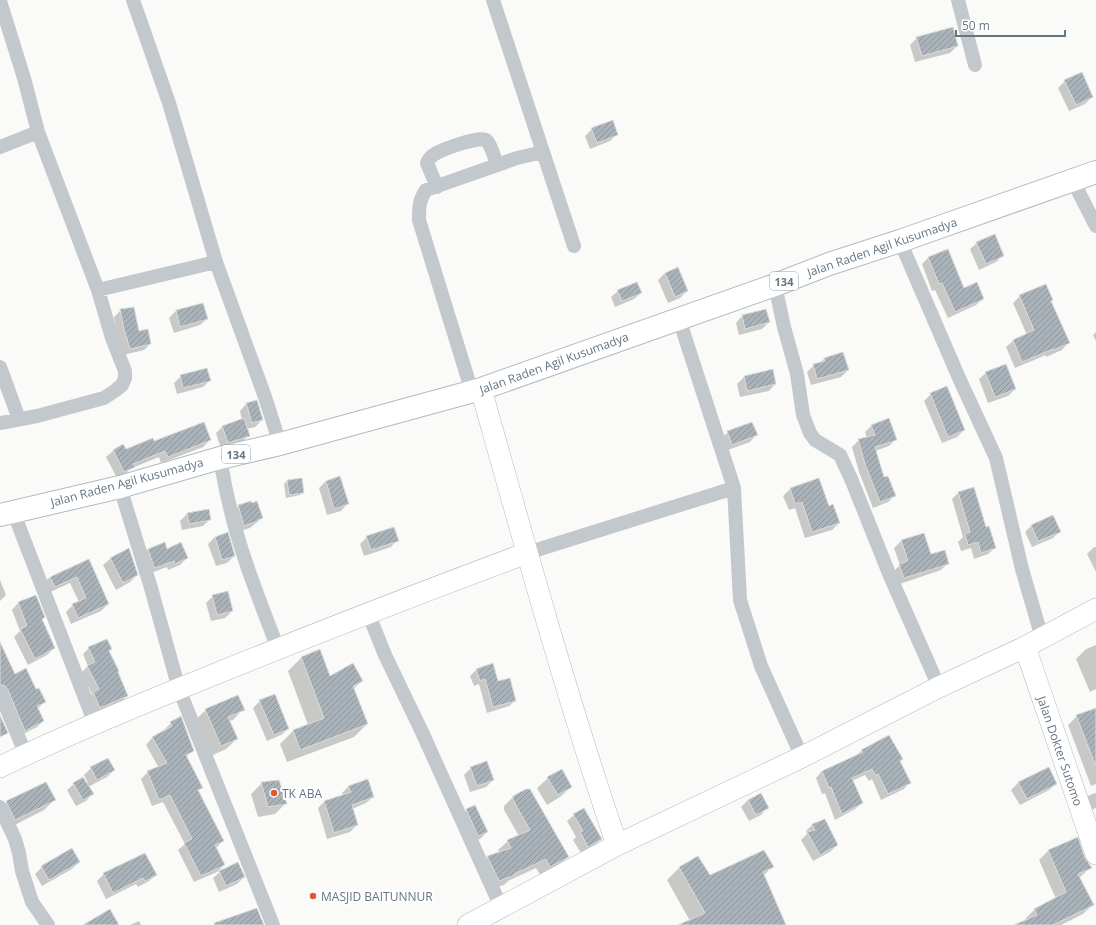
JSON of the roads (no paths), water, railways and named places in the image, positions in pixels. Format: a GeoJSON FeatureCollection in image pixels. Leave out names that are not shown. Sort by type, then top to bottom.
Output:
{"type":"FeatureCollection","features":[{"type":"Feature","properties":{"kind":"main road","name":"Jalan Raden Agil Kusumadya"},"geometry":{"type":"LineString","coordinates":[[7,513],[120,487],[220,458],[280,444],[477,391],[775,285],[829,264],[900,241],[1096,172]]}},
{"type":"Feature","properties":{"kind":"main road"},"geometry":{"type":"LineString","coordinates":[[477,391],[590,766],[617,845]]}},
{"type":"Feature","properties":{"kind":"main road"},"geometry":{"type":"LineString","coordinates":[[0,768],[95,724],[179,689],[368,613],[527,553]]}},
{"type":"Feature","properties":{"kind":"main road"},"geometry":{"type":"LineString","coordinates":[[468,925],[617,845],[802,757],[1096,609]]}},
{"type":"Feature","properties":{"kind":"main road","name":"Jalan Dokter Sutomo"},"geometry":{"type":"LineString","coordinates":[[1033,642],[1088,804],[1096,854]]}},
{"type":"Feature","properties":{"kind":"street"},"geometry":{"type":"LineString","coordinates":[[133,0],[169,103],[216,262],[265,397],[280,444]]}},
{"type":"Feature","properties":{"kind":"street"},"geometry":{"type":"LineString","coordinates":[[493,0],[574,246]]}},
{"type":"Feature","properties":{"kind":"street"},"geometry":{"type":"LineString","coordinates":[[958,0],[975,65]]}},
{"type":"Feature","properties":{"kind":"street"},"geometry":{"type":"LineString","coordinates":[[0,1],[24,78],[38,132],[98,290],[112,338],[125,371],[125,378],[122,385],[104,398],[37,416],[0,424]]}},
{"type":"Feature","properties":{"kind":"street"},"geometry":{"type":"LineString","coordinates":[[0,147],[38,132]]}},
{"type":"Feature","properties":{"kind":"street"},"geometry":{"type":"LineString","coordinates":[[437,187],[427,163],[429,159],[438,152],[460,144],[475,139],[487,141],[490,145],[497,166]]}},
{"type":"Feature","properties":{"kind":"street"},"geometry":{"type":"LineString","coordinates":[[477,391],[419,220],[419,205],[426,190],[543,152]]}},
{"type":"Feature","properties":{"kind":"street"},"geometry":{"type":"LineString","coordinates":[[1073,181],[1096,226]]}},
{"type":"Feature","properties":{"kind":"street"},"geometry":{"type":"LineString","coordinates":[[900,241],[959,378],[996,458],[1022,568],[1033,642]]}},
{"type":"Feature","properties":{"kind":"street"},"geometry":{"type":"LineString","coordinates":[[98,290],[216,262]]}},
{"type":"Feature","properties":{"kind":"street"},"geometry":{"type":"LineString","coordinates":[[775,285],[784,327],[797,374],[803,415],[810,433],[814,440],[840,455],[890,576],[940,687]]}},
{"type":"Feature","properties":{"kind":"street"},"geometry":{"type":"LineString","coordinates":[[679,318],[734,488],[740,600],[761,666],[802,757]]}},
{"type":"Feature","properties":{"kind":"street"},"geometry":{"type":"LineString","coordinates":[[0,367],[19,419]]}},
{"type":"Feature","properties":{"kind":"street"},"geometry":{"type":"LineString","coordinates":[[220,458],[236,530],[278,649]]}},
{"type":"Feature","properties":{"kind":"street"},"geometry":{"type":"LineString","coordinates":[[120,487],[151,588],[179,689],[273,925]]}},
{"type":"Feature","properties":{"kind":"street"},"geometry":{"type":"LineString","coordinates":[[527,553],[734,488]]}},
{"type":"Feature","properties":{"kind":"street"},"geometry":{"type":"LineString","coordinates":[[7,513],[95,724]]}},
{"type":"Feature","properties":{"kind":"street"},"geometry":{"type":"LineString","coordinates":[[368,613],[385,655],[422,732],[501,907]]}},
{"type":"Feature","properties":{"kind":"street"},"geometry":{"type":"LineString","coordinates":[[0,693],[26,755]]}},
{"type":"Feature","properties":{"kind":"street"},"geometry":{"type":"LineString","coordinates":[[0,808],[20,853],[22,872],[32,902],[48,925]]}},
{"type":"Feature","properties":{"kind":"place","name":"TK ABA"},"geometry":{"type":"Point","coordinates":[274,793]}},
{"type":"Feature","properties":{"kind":"place","name":"MASJID BAITUNNUR"},"geometry":{"type":"Point","coordinates":[313,896]}}]}
